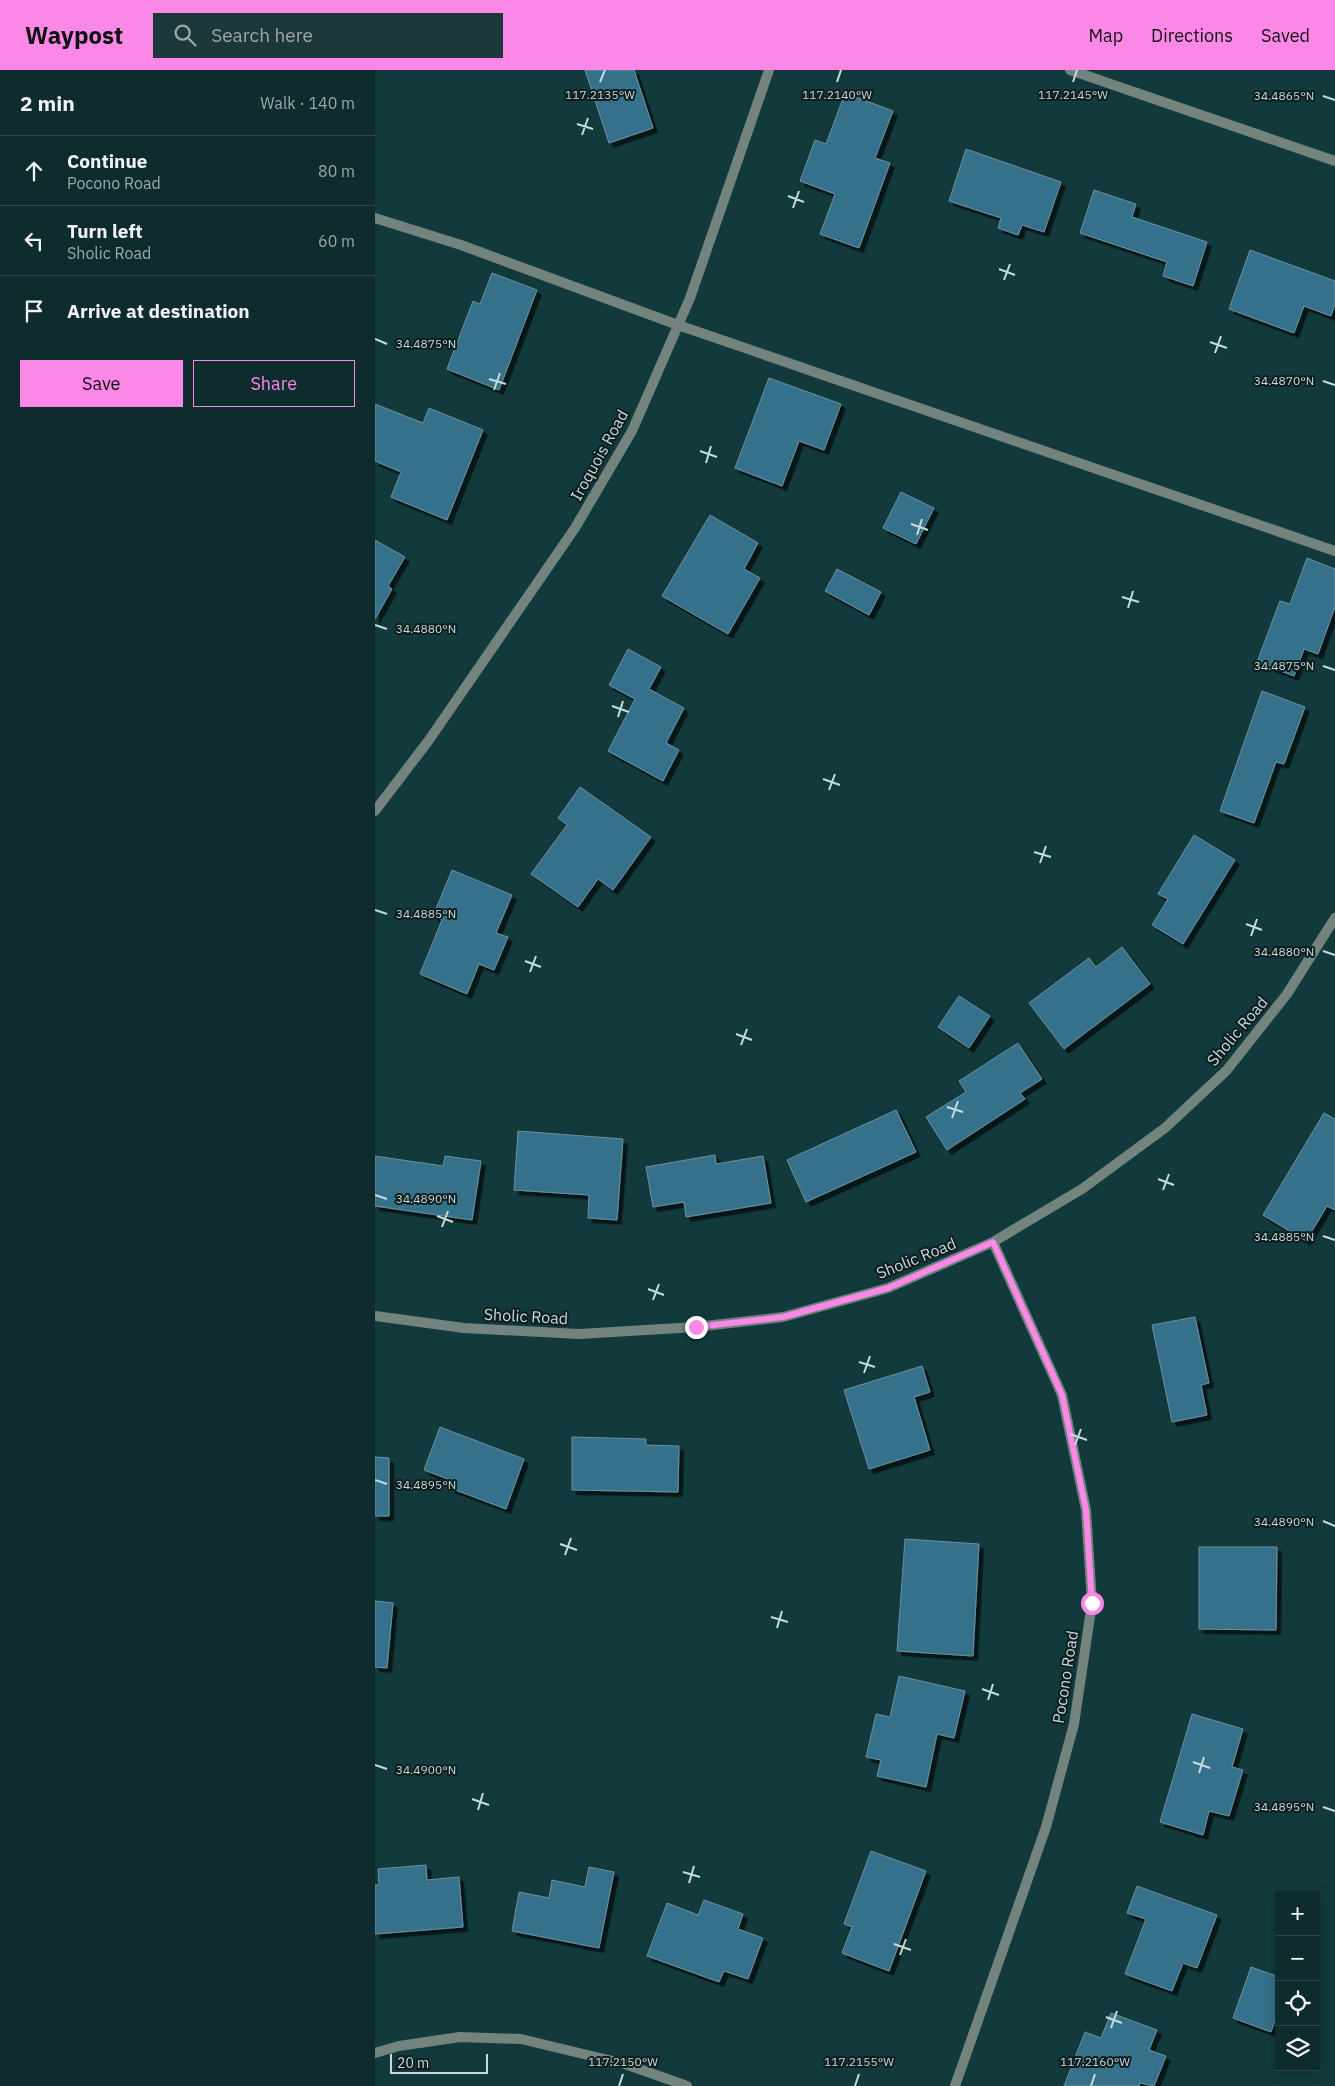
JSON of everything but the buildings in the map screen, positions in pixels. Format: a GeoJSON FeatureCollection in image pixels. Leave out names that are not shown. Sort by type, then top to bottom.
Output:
{"type":"FeatureCollection","features":[{"type":"Feature","properties":{"kind":"street","name":"Iroquois Road"},"geometry":{"type":"LineString","coordinates":[[375,811],[429,740],[575,528],[632,431],[690,298],[769,70]]}},
{"type":"Feature","properties":{"kind":"street"},"geometry":{"type":"LineString","coordinates":[[1070,70],[1335,161]]}},
{"type":"Feature","properties":{"kind":"street"},"geometry":{"type":"LineString","coordinates":[[375,218],[461,245],[678,325],[1335,551]]}},
{"type":"Feature","properties":{"kind":"street","name":"Sholic Road"},"geometry":{"type":"LineString","coordinates":[[375,1316],[464,1328],[579,1334],[706,1326],[783,1317],[888,1288],[993,1242],[1081,1189],[1165,1128],[1227,1070],[1287,994],[1335,918]]}},
{"type":"Feature","properties":{"kind":"street","name":"Pocono Road"},"geometry":{"type":"LineString","coordinates":[[955,2086],[1046,1827],[1074,1724],[1092,1603],[1086,1510],[1062,1395],[993,1242]]}},
{"type":"Feature","properties":{"kind":"street"},"geometry":{"type":"LineString","coordinates":[[375,2053],[399,2046],[460,2037],[521,2039],[625,2064],[687,2086]]}},
{"type":"Feature","properties":{"kind":"route"},"geometry":{"type":"LineString","coordinates":[[696,1327],[783,1317],[888,1288],[993,1242],[1062,1395],[1086,1510],[1092,1603]]}}]}
